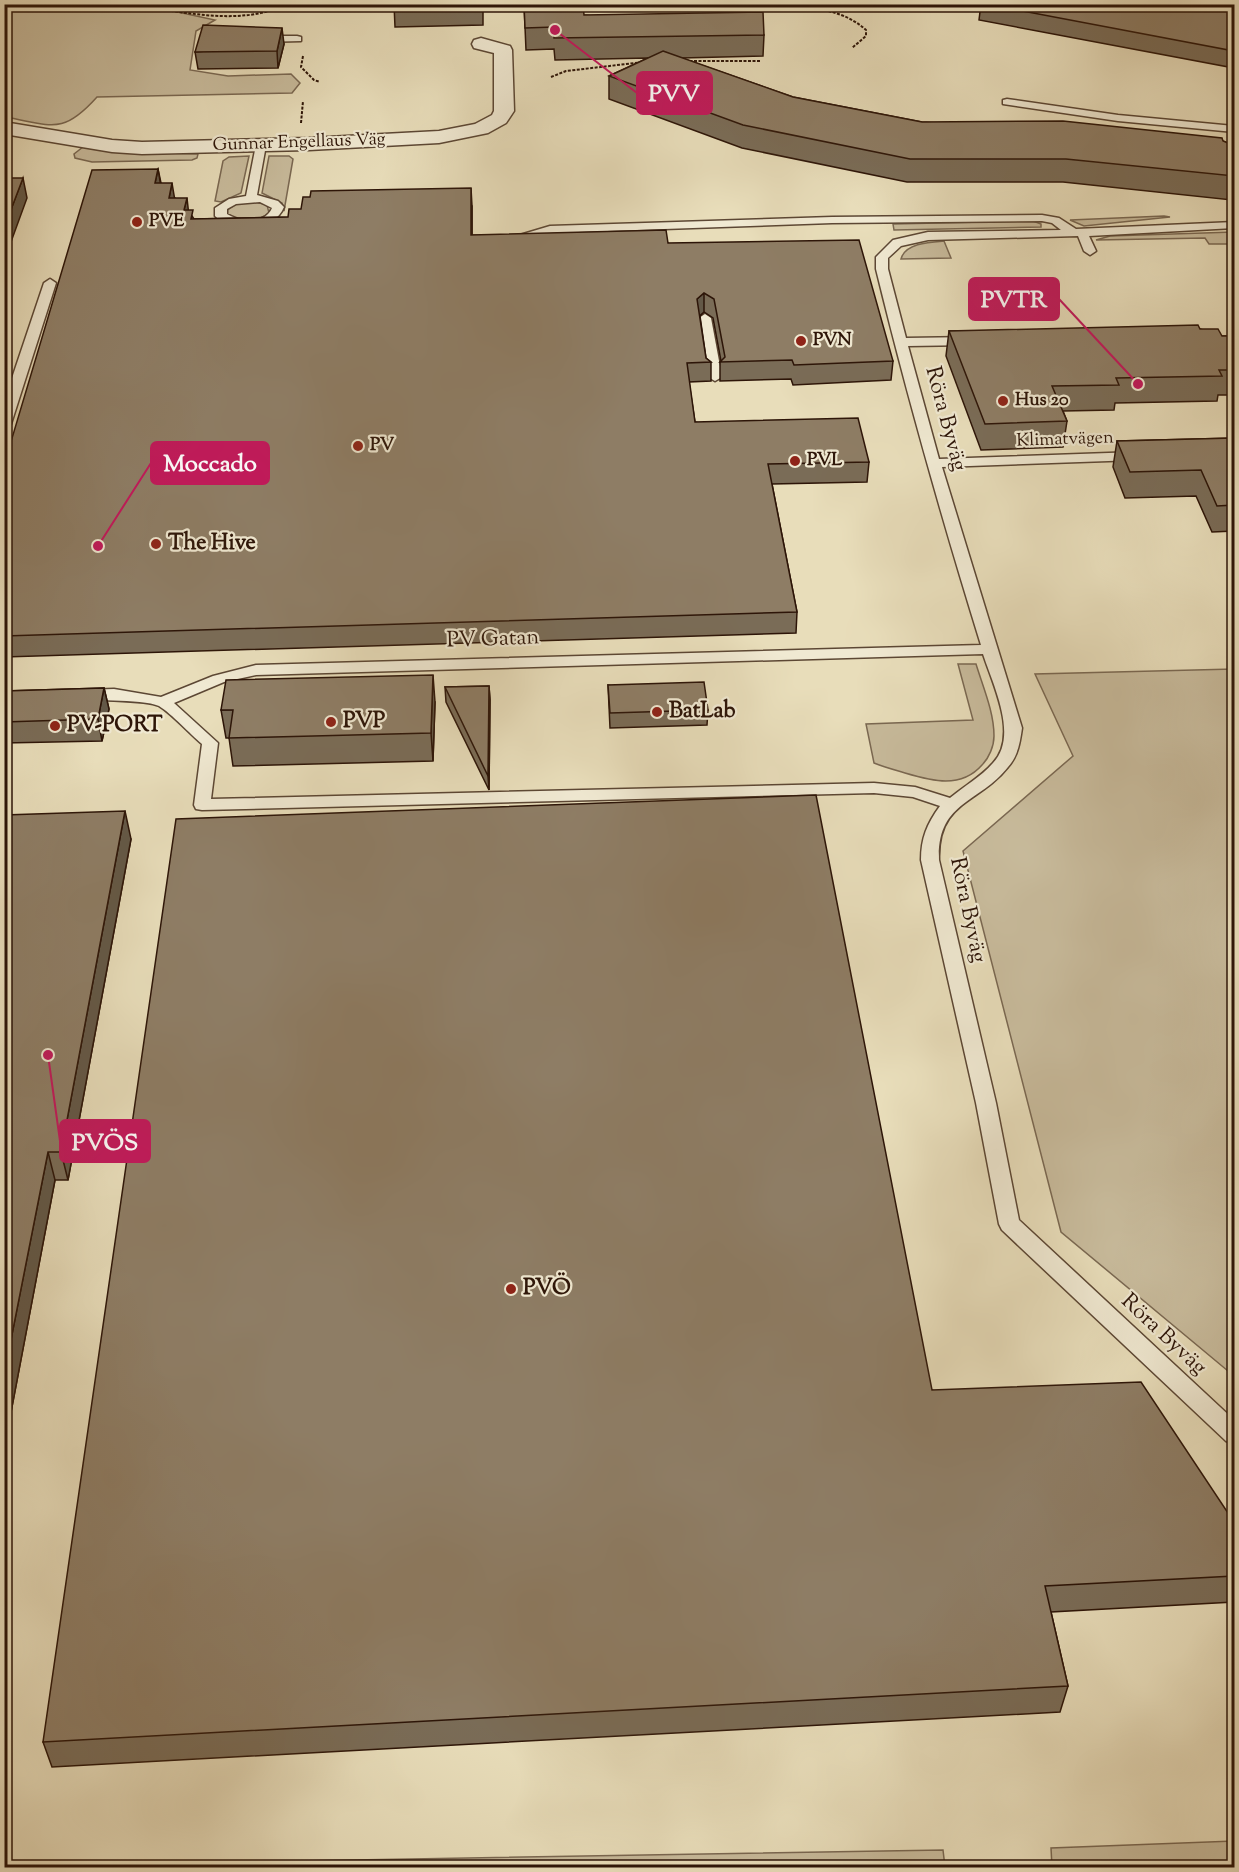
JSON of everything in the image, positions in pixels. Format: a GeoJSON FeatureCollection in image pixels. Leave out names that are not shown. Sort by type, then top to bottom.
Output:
{"type":"FeatureCollection","features":[{"type":"Feature","properties":{"kind":"street","name":"Gunnar Engellaus Väg"},"geometry":{"type":"LineString","coordinates":[[4,128],[112,146],[261,145],[439,137],[481,129],[493,124],[504,111],[503,50],[481,44]]}},
{"type":"Feature","properties":{"kind":"lane"},"geometry":{"type":"LineString","coordinates":[[245,39],[297,39]]}},
{"type":"Feature","properties":{"kind":"lane"},"geometry":{"type":"LineString","coordinates":[[1007,102],[1233,133]]}},
{"type":"Feature","properties":{"kind":"lane"},"geometry":{"type":"LineString","coordinates":[[251,198],[261,145]]}},
{"type":"Feature","properties":{"kind":"lane"},"geometry":{"type":"LineString","coordinates":[[509,242],[550,230],[832,220],[1042,218],[1056,220],[1078,233],[1090,251]]}},
{"type":"Feature","properties":{"kind":"lane","name":"Röra Byväg"},"geometry":{"type":"LineString","coordinates":[[1234,225],[1078,233],[928,236],[897,243],[882,257],[882,269],[899,342],[932,463],[1014,728],[1014,743],[1007,760],[984,781],[951,804],[936,824],[930,841],[930,860],[987,1103],[1009,1224],[1234,1434]]}},
{"type":"Feature","properties":{"kind":"lane"},"geometry":{"type":"LineString","coordinates":[[4,424],[50,283]]}},
{"type":"Feature","properties":{"kind":"lane"},"geometry":{"type":"LineString","coordinates":[[705,318],[715,377]]}},
{"type":"Feature","properties":{"kind":"lane"},"geometry":{"type":"LineString","coordinates":[[899,342],[983,340]]}},
{"type":"Feature","properties":{"kind":"lane","name":"Klimatvägen"},"geometry":{"type":"LineString","coordinates":[[932,463],[1153,456]]}},
{"type":"Feature","properties":{"kind":"lane","name":"PV Gatan"},"geometry":{"type":"LineString","coordinates":[[163,702],[219,679],[256,670],[990,649]]}},
{"type":"Feature","properties":{"kind":"lane"},"geometry":{"type":"LineString","coordinates":[[70,695],[114,694],[163,702],[210,743],[202,805],[874,788],[915,792],[951,804]]}},
{"type":"Feature","properties":{"kind":"path"},"geometry":{"type":"LineString","coordinates":[[126,4],[230,17],[271,12],[286,4]]}},
{"type":"Feature","properties":{"kind":"path"},"geometry":{"type":"LineString","coordinates":[[793,4],[849,15],[859,22],[866,30],[866,36],[852,48]]}},
{"type":"Feature","properties":{"kind":"path"},"geometry":{"type":"LineString","coordinates":[[303,56],[301,67],[314,80],[320,82]]}},
{"type":"Feature","properties":{"kind":"path"},"geometry":{"type":"LineString","coordinates":[[676,61],[760,61]]}},
{"type":"Feature","properties":{"kind":"path"},"geometry":{"type":"LineString","coordinates":[[551,77],[566,70],[644,62]]}},
{"type":"Feature","properties":{"kind":"shaded area"},"geometry":{"type":"Polygon","coordinates":[[[4,5],[145,5],[215,20],[196,31],[190,70],[228,76],[291,74],[300,83],[292,93],[97,97],[74,118],[56,125],[5,117],[4,5]]]}},
{"type":"Feature","properties":{"kind":"shaded area"},"geometry":{"type":"Polygon","coordinates":[[[83,147],[107,151],[198,154],[197,158],[192,160],[92,162],[75,158],[74,154],[83,147]]]}},
{"type":"Feature","properties":{"kind":"shaded area"},"geometry":{"type":"Polygon","coordinates":[[[249,156],[241,193],[221,202],[215,201],[223,161],[229,157],[249,156]]]}},
{"type":"Feature","properties":{"kind":"shaded area"},"geometry":{"type":"Polygon","coordinates":[[[269,156],[289,156],[293,159],[284,211],[282,203],[262,193],[269,156]]]}},
{"type":"Feature","properties":{"kind":"shaded area"},"geometry":{"type":"Polygon","coordinates":[[[256,202],[267,205],[269,213],[248,220],[227,215],[227,210],[238,203],[256,202]]]}},
{"type":"Feature","properties":{"kind":"shaded area"},"geometry":{"type":"Polygon","coordinates":[[[1170,217],[1084,226],[1070,220],[1170,217]]]}},
{"type":"Feature","properties":{"kind":"shaded area"},"geometry":{"type":"Polygon","coordinates":[[[1033,221],[1041,224],[1041,227],[894,230],[893,224],[1033,221]]]}},
{"type":"Feature","properties":{"kind":"shaded area"},"geometry":{"type":"Polygon","coordinates":[[[1234,232],[1234,235],[1228,238],[1234,244],[1209,244],[1205,238],[1096,240],[1110,236],[1234,232]]]}},
{"type":"Feature","properties":{"kind":"shaded area"},"geometry":{"type":"Polygon","coordinates":[[[944,241],[951,258],[901,259],[907,250],[913,247],[944,241]]]}},
{"type":"Feature","properties":{"kind":"shaded area"},"geometry":{"type":"Polygon","coordinates":[[[958,664],[976,664],[990,709],[994,740],[985,762],[965,778],[946,781],[915,776],[874,763],[866,724],[973,720],[958,664]]]}},
{"type":"Feature","properties":{"kind":"shaded area"},"geometry":{"type":"Polygon","coordinates":[[[1234,669],[1234,1376],[1061,1232],[963,851],[1073,756],[1035,674],[1234,669]]]}},
{"type":"Feature","properties":{"kind":"shaded area"},"geometry":{"type":"Polygon","coordinates":[[[1234,1841],[1234,1867],[1052,1867],[1051,1848],[1234,1841]]]}},
{"type":"Feature","properties":{"kind":"shaded area"},"geometry":{"type":"Polygon","coordinates":[[[943,1850],[945,1867],[55,1867],[56,1865],[943,1850]]]}},
{"type":"Feature","properties":{"kind":"building"},"geometry":{"type":"Polygon","coordinates":[[[524,4],[583,4],[584,15],[763,12],[764,35],[554,38],[554,27],[525,28],[524,4]]]}},
{"type":"Feature","properties":{"kind":"building"},"geometry":{"type":"Polygon","coordinates":[[[985,4],[1234,4],[1234,51],[985,4]]]}},
{"type":"Feature","properties":{"kind":"building"},"geometry":{"type":"Polygon","coordinates":[[[203,25],[282,28],[277,51],[195,52],[203,25]]]}},
{"type":"Feature","properties":{"kind":"building"},"geometry":{"type":"Polygon","coordinates":[[[663,51],[793,97],[922,122],[1063,121],[1222,138],[1230,144],[1234,142],[1234,176],[1066,159],[910,159],[743,125],[609,76],[663,51]]]}},
{"type":"Feature","properties":{"kind":"building","name":"PV"},"geometry":{"type":"Polygon","coordinates":[[[158,169],[155,183],[172,183],[169,198],[187,198],[184,210],[193,210],[191,219],[288,217],[289,209],[301,209],[303,197],[310,197],[311,191],[471,188],[471,235],[666,230],[668,243],[859,240],[893,361],[794,365],[792,360],[720,362],[725,357],[714,299],[704,293],[697,299],[706,358],[711,362],[687,363],[695,422],[858,418],[869,462],[768,464],[797,612],[4,636],[4,465],[92,170],[158,169]]]}},
{"type":"Feature","properties":{"kind":"building"},"geometry":{"type":"Polygon","coordinates":[[[4,178],[23,178],[4,228],[4,178]]]}},
{"type":"Feature","properties":{"kind":"building"},"geometry":{"type":"Polygon","coordinates":[[[1198,325],[1200,329],[1218,329],[1222,336],[1234,336],[1234,370],[1219,370],[1222,376],[1116,378],[1119,385],[1052,386],[1067,421],[985,424],[949,331],[1198,325]]]}},
{"type":"Feature","properties":{"kind":"building"},"geometry":{"type":"Polygon","coordinates":[[[1234,438],[1234,505],[1217,506],[1201,470],[1130,472],[1117,441],[1234,438]]]}},
{"type":"Feature","properties":{"kind":"building"},"geometry":{"type":"Polygon","coordinates":[[[433,675],[431,733],[229,738],[233,710],[221,710],[226,680],[433,675]]]}},
{"type":"Feature","properties":{"kind":"building"},"geometry":{"type":"Polygon","coordinates":[[[704,682],[708,710],[610,713],[608,685],[704,682]]]}},
{"type":"Feature","properties":{"kind":"building"},"geometry":{"type":"Polygon","coordinates":[[[489,686],[488,776],[445,687],[489,686]]]}},
{"type":"Feature","properties":{"kind":"building"},"geometry":{"type":"Polygon","coordinates":[[[104,688],[98,719],[4,722],[4,691],[104,688]]]}},
{"type":"Feature","properties":{"kind":"building","name":"PVÖ"},"geometry":{"type":"Polygon","coordinates":[[[816,795],[932,1390],[1141,1382],[1234,1522],[1234,1576],[1045,1586],[1068,1686],[43,1742],[176,819],[816,795]]]}},
{"type":"Feature","properties":{"kind":"building"},"geometry":{"type":"Polygon","coordinates":[[[125,811],[61,1152],[48,1152],[4,1375],[4,815],[125,811]]]}},
{"type":"Feature","properties":{"kind":"place","name":"PVV"},"geometry":{"type":"Point","coordinates":[555,30]}},
{"type":"Feature","properties":{"kind":"place","name":"PVE"},"geometry":{"type":"Point","coordinates":[137,222]}},
{"type":"Feature","properties":{"kind":"place","name":"PVN"},"geometry":{"type":"Point","coordinates":[801,341]}},
{"type":"Feature","properties":{"kind":"place","name":"PVTR"},"geometry":{"type":"Point","coordinates":[1138,384]}},
{"type":"Feature","properties":{"kind":"place","name":"Hus 20"},"geometry":{"type":"Point","coordinates":[1003,401]}},
{"type":"Feature","properties":{"kind":"place","name":"PV"},"geometry":{"type":"Point","coordinates":[358,446]}},
{"type":"Feature","properties":{"kind":"place","name":"PVL"},"geometry":{"type":"Point","coordinates":[795,461]}},
{"type":"Feature","properties":{"kind":"place","name":"The Hive"},"geometry":{"type":"Point","coordinates":[156,544]}},
{"type":"Feature","properties":{"kind":"place","name":"Moccado"},"geometry":{"type":"Point","coordinates":[98,546]}},
{"type":"Feature","properties":{"kind":"place","name":"BatLab"},"geometry":{"type":"Point","coordinates":[657,712]}},
{"type":"Feature","properties":{"kind":"place","name":"PVP"},"geometry":{"type":"Point","coordinates":[331,722]}},
{"type":"Feature","properties":{"kind":"place","name":"PV-PORT"},"geometry":{"type":"Point","coordinates":[55,726]}},
{"type":"Feature","properties":{"kind":"place","name":"PVÖS"},"geometry":{"type":"Point","coordinates":[48,1055]}},
{"type":"Feature","properties":{"kind":"place","name":"PVÖ"},"geometry":{"type":"Point","coordinates":[511,1289]}}]}
